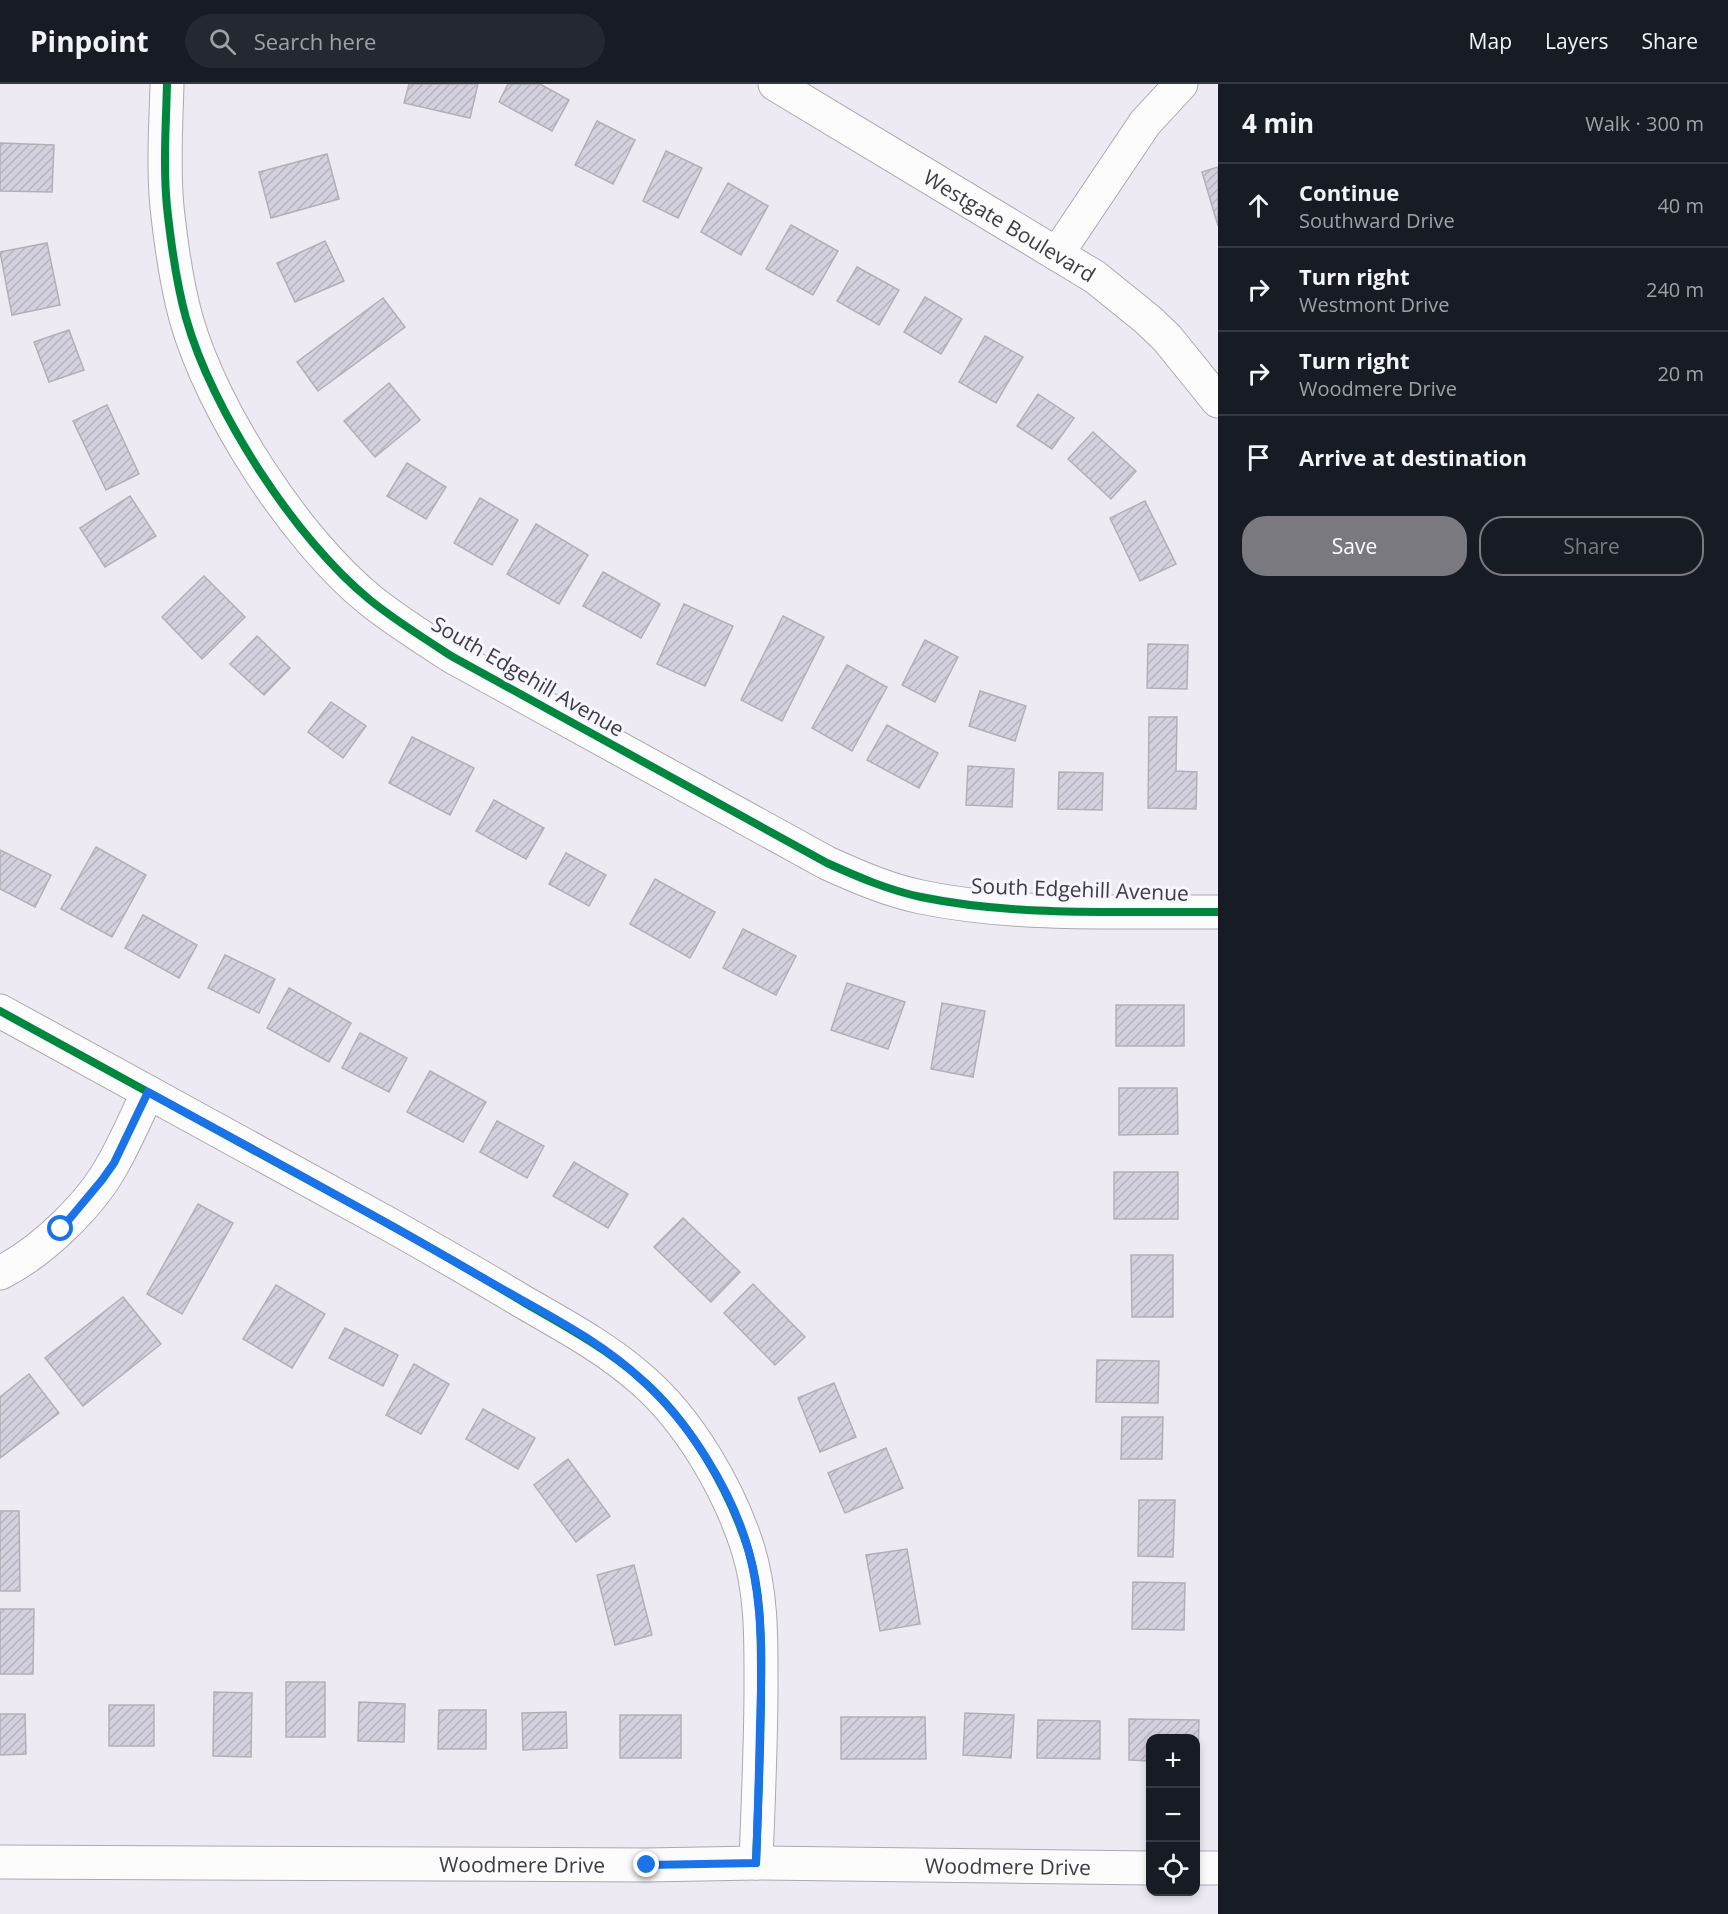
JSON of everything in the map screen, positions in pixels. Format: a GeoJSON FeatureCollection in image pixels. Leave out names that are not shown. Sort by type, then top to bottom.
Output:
{"type":"FeatureCollection","features":[{"type":"Feature","properties":{"kind":"street","name":"South Edgehill Avenue"},"geometry":{"type":"LineString","coordinates":[[167,84],[167,204],[186,318],[197,349],[220,403],[258,468],[301,528],[332,563],[369,599],[453,657],[827,863],[862,879],[922,897],[991,907],[1054,911],[1218,912]]}},
{"type":"Feature","properties":{"kind":"street","name":"Westgate Boulevard"},"geometry":{"type":"LineString","coordinates":[[775,84],[1095,277],[1147,319],[1195,371],[1218,401]]}},
{"type":"Feature","properties":{"kind":"street"},"geometry":{"type":"LineString","coordinates":[[1057,254],[1139,132],[1181,84]]}},
{"type":"Feature","properties":{"kind":"street"},"geometry":{"type":"LineString","coordinates":[[0,1011],[422,1243],[609,1353],[657,1395],[692,1437],[725,1492],[739,1522],[749,1552],[758,1592],[761,1626],[761,1696],[756,1863]]}},
{"type":"Feature","properties":{"kind":"street"},"geometry":{"type":"LineString","coordinates":[[0,1273],[20,1263],[61,1229],[102,1180],[114,1163],[148,1092]]}},
{"type":"Feature","properties":{"kind":"street","name":"Woodmere Drive"},"geometry":{"type":"LineString","coordinates":[[0,1862],[647,1865],[756,1863],[1146,1868]]}},
{"type":"Feature","properties":{"kind":"street"},"geometry":{"type":"LineString","coordinates":[[1200,1868],[1218,1868]]}},
{"type":"Feature","properties":{"kind":"building"},"geometry":{"type":"Polygon","coordinates":[[[409,84],[478,84],[470,118],[404,103],[409,84]]]}},
{"type":"Feature","properties":{"kind":"building"},"geometry":{"type":"Polygon","coordinates":[[[508,84],[540,84],[569,100],[552,131],[499,102],[508,84]]]}},
{"type":"Feature","properties":{"kind":"building"},"geometry":{"type":"Polygon","coordinates":[[[597,121],[635,140],[613,184],[575,165],[597,121]]]}},
{"type":"Feature","properties":{"kind":"building"},"geometry":{"type":"Polygon","coordinates":[[[0,143],[54,145],[52,192],[0,191],[0,143]]]}},
{"type":"Feature","properties":{"kind":"building"},"geometry":{"type":"Polygon","coordinates":[[[666,151],[702,168],[678,218],[643,201],[666,151]]]}},
{"type":"Feature","properties":{"kind":"building"},"geometry":{"type":"Polygon","coordinates":[[[327,154],[339,199],[271,218],[259,172],[327,154]]]}},
{"type":"Feature","properties":{"kind":"building"},"geometry":{"type":"Polygon","coordinates":[[[1218,167],[1218,226],[1202,172],[1218,167]]]}},
{"type":"Feature","properties":{"kind":"building"},"geometry":{"type":"Polygon","coordinates":[[[728,183],[768,206],[741,255],[701,232],[728,183]]]}},
{"type":"Feature","properties":{"kind":"building"},"geometry":{"type":"Polygon","coordinates":[[[791,225],[838,251],[813,295],[766,269],[791,225]]]}},
{"type":"Feature","properties":{"kind":"building"},"geometry":{"type":"Polygon","coordinates":[[[325,241],[344,281],[295,302],[277,263],[325,241]]]}},
{"type":"Feature","properties":{"kind":"building"},"geometry":{"type":"Polygon","coordinates":[[[47,243],[60,305],[12,315],[0,252],[47,243]]]}},
{"type":"Feature","properties":{"kind":"building"},"geometry":{"type":"Polygon","coordinates":[[[857,267],[899,290],[879,325],[837,301],[857,267]]]}},
{"type":"Feature","properties":{"kind":"building"},"geometry":{"type":"Polygon","coordinates":[[[925,297],[962,319],[941,354],[904,332],[925,297]]]}},
{"type":"Feature","properties":{"kind":"building"},"geometry":{"type":"Polygon","coordinates":[[[383,298],[405,327],[318,391],[297,362],[383,298]]]}},
{"type":"Feature","properties":{"kind":"building"},"geometry":{"type":"Polygon","coordinates":[[[69,330],[84,370],[49,382],[34,342],[69,330]]]}},
{"type":"Feature","properties":{"kind":"building"},"geometry":{"type":"Polygon","coordinates":[[[985,336],[1023,357],[996,403],[959,382],[985,336]]]}},
{"type":"Feature","properties":{"kind":"building"},"geometry":{"type":"Polygon","coordinates":[[[389,383],[420,420],[375,457],[344,421],[389,383]]]}},
{"type":"Feature","properties":{"kind":"building"},"geometry":{"type":"Polygon","coordinates":[[[1038,394],[1074,418],[1052,449],[1017,426],[1038,394]]]}},
{"type":"Feature","properties":{"kind":"building"},"geometry":{"type":"Polygon","coordinates":[[[107,405],[139,474],[106,490],[73,421],[107,405]]]}},
{"type":"Feature","properties":{"kind":"building"},"geometry":{"type":"Polygon","coordinates":[[[1093,432],[1136,471],[1111,499],[1068,459],[1093,432]]]}},
{"type":"Feature","properties":{"kind":"building"},"geometry":{"type":"Polygon","coordinates":[[[407,463],[446,487],[426,519],[387,496],[407,463]]]}},
{"type":"Feature","properties":{"kind":"building"},"geometry":{"type":"Polygon","coordinates":[[[130,496],[156,536],[105,567],[80,528],[130,496]]]}},
{"type":"Feature","properties":{"kind":"building"},"geometry":{"type":"Polygon","coordinates":[[[480,498],[518,520],[492,565],[454,543],[480,498]]]}},
{"type":"Feature","properties":{"kind":"building"},"geometry":{"type":"Polygon","coordinates":[[[1145,501],[1176,564],[1140,581],[1110,518],[1145,501]]]}},
{"type":"Feature","properties":{"kind":"building"},"geometry":{"type":"Polygon","coordinates":[[[536,524],[588,555],[559,604],[507,574],[536,524]]]}},
{"type":"Feature","properties":{"kind":"building"},"geometry":{"type":"Polygon","coordinates":[[[603,572],[660,604],[641,638],[583,606],[603,572]]]}},
{"type":"Feature","properties":{"kind":"building"},"geometry":{"type":"Polygon","coordinates":[[[204,576],[245,617],[202,659],[162,617],[204,576]]]}},
{"type":"Feature","properties":{"kind":"building"},"geometry":{"type":"Polygon","coordinates":[[[684,604],[733,626],[705,686],[657,664],[684,604]]]}},
{"type":"Feature","properties":{"kind":"building"},"geometry":{"type":"Polygon","coordinates":[[[783,616],[824,637],[782,721],[741,700],[783,616]]]}},
{"type":"Feature","properties":{"kind":"building"},"geometry":{"type":"Polygon","coordinates":[[[257,636],[290,668],[264,695],[230,664],[257,636]]]}},
{"type":"Feature","properties":{"kind":"building"},"geometry":{"type":"Polygon","coordinates":[[[925,640],[958,657],[935,702],[902,685],[925,640]]]}},
{"type":"Feature","properties":{"kind":"building"},"geometry":{"type":"Polygon","coordinates":[[[1148,644],[1188,645],[1187,689],[1147,688],[1148,644]]]}},
{"type":"Feature","properties":{"kind":"building"},"geometry":{"type":"Polygon","coordinates":[[[847,665],[887,687],[852,751],[812,728],[847,665]]]}},
{"type":"Feature","properties":{"kind":"building"},"geometry":{"type":"Polygon","coordinates":[[[980,691],[1026,706],[1015,741],[969,726],[980,691]]]}},
{"type":"Feature","properties":{"kind":"building"},"geometry":{"type":"Polygon","coordinates":[[[331,702],[366,726],[343,758],[308,732],[331,702]]]}},
{"type":"Feature","properties":{"kind":"building"},"geometry":{"type":"Polygon","coordinates":[[[1149,717],[1177,717],[1176,771],[1197,772],[1196,809],[1148,808],[1149,717]]]}},
{"type":"Feature","properties":{"kind":"building"},"geometry":{"type":"Polygon","coordinates":[[[887,725],[938,753],[919,788],[867,760],[887,725]]]}},
{"type":"Feature","properties":{"kind":"building"},"geometry":{"type":"Polygon","coordinates":[[[412,737],[474,768],[450,815],[389,783],[412,737]]]}},
{"type":"Feature","properties":{"kind":"building"},"geometry":{"type":"Polygon","coordinates":[[[968,766],[1014,769],[1012,807],[966,805],[968,766]]]}},
{"type":"Feature","properties":{"kind":"building"},"geometry":{"type":"Polygon","coordinates":[[[1059,772],[1103,773],[1102,810],[1058,809],[1059,772]]]}},
{"type":"Feature","properties":{"kind":"building"},"geometry":{"type":"Polygon","coordinates":[[[494,800],[544,828],[526,859],[476,831],[494,800]]]}},
{"type":"Feature","properties":{"kind":"building"},"geometry":{"type":"Polygon","coordinates":[[[96,847],[146,875],[112,937],[61,909],[96,847]]]}},
{"type":"Feature","properties":{"kind":"building"},"geometry":{"type":"Polygon","coordinates":[[[0,850],[51,875],[35,907],[0,889],[0,850]]]}},
{"type":"Feature","properties":{"kind":"building"},"geometry":{"type":"Polygon","coordinates":[[[566,853],[606,875],[589,906],[549,884],[566,853]]]}},
{"type":"Feature","properties":{"kind":"building"},"geometry":{"type":"Polygon","coordinates":[[[655,879],[715,912],[690,958],[630,924],[655,879]]]}},
{"type":"Feature","properties":{"kind":"building"},"geometry":{"type":"Polygon","coordinates":[[[143,915],[197,945],[179,978],[125,948],[143,915]]]}},
{"type":"Feature","properties":{"kind":"building"},"geometry":{"type":"Polygon","coordinates":[[[743,929],[796,956],[776,995],[723,968],[743,929]]]}},
{"type":"Feature","properties":{"kind":"building"},"geometry":{"type":"Polygon","coordinates":[[[225,955],[275,979],[259,1013],[208,988],[225,955]]]}},
{"type":"Feature","properties":{"kind":"building"},"geometry":{"type":"Polygon","coordinates":[[[847,983],[905,1002],[888,1049],[831,1030],[847,983]]]}},
{"type":"Feature","properties":{"kind":"building"},"geometry":{"type":"Polygon","coordinates":[[[289,988],[351,1023],[329,1062],[267,1028],[289,988]]]}},
{"type":"Feature","properties":{"kind":"building"},"geometry":{"type":"Polygon","coordinates":[[[942,1003],[985,1011],[973,1077],[931,1069],[942,1003]]]}},
{"type":"Feature","properties":{"kind":"building"},"geometry":{"type":"Polygon","coordinates":[[[1116,1005],[1184,1005],[1184,1046],[1116,1046],[1116,1005]]]}},
{"type":"Feature","properties":{"kind":"building"},"geometry":{"type":"Polygon","coordinates":[[[360,1033],[407,1058],[389,1092],[342,1068],[360,1033]]]}},
{"type":"Feature","properties":{"kind":"building"},"geometry":{"type":"Polygon","coordinates":[[[430,1071],[486,1102],[463,1142],[407,1112],[430,1071]]]}},
{"type":"Feature","properties":{"kind":"building"},"geometry":{"type":"Polygon","coordinates":[[[1119,1088],[1177,1088],[1178,1134],[1119,1135],[1119,1088]]]}},
{"type":"Feature","properties":{"kind":"building"},"geometry":{"type":"Polygon","coordinates":[[[497,1121],[544,1146],[527,1178],[480,1152],[497,1121]]]}},
{"type":"Feature","properties":{"kind":"building"},"geometry":{"type":"Polygon","coordinates":[[[574,1162],[628,1194],[608,1228],[553,1196],[574,1162]]]}},
{"type":"Feature","properties":{"kind":"building"},"geometry":{"type":"Polygon","coordinates":[[[1114,1172],[1178,1172],[1178,1219],[1114,1219],[1114,1172]]]}},
{"type":"Feature","properties":{"kind":"building"},"geometry":{"type":"Polygon","coordinates":[[[198,1204],[233,1223],[182,1314],[147,1294],[198,1204]]]}},
{"type":"Feature","properties":{"kind":"building"},"geometry":{"type":"Polygon","coordinates":[[[683,1218],[740,1272],[711,1302],[654,1247],[683,1218]]]}},
{"type":"Feature","properties":{"kind":"building"},"geometry":{"type":"Polygon","coordinates":[[[1131,1255],[1173,1255],[1173,1317],[1132,1317],[1131,1255]]]}},
{"type":"Feature","properties":{"kind":"building"},"geometry":{"type":"Polygon","coordinates":[[[753,1284],[805,1337],[775,1365],[724,1313],[753,1284]]]}},
{"type":"Feature","properties":{"kind":"building"},"geometry":{"type":"Polygon","coordinates":[[[276,1285],[325,1314],[292,1368],[243,1339],[276,1285]]]}},
{"type":"Feature","properties":{"kind":"building"},"geometry":{"type":"Polygon","coordinates":[[[123,1297],[161,1344],[83,1406],[45,1358],[123,1297]]]}},
{"type":"Feature","properties":{"kind":"building"},"geometry":{"type":"Polygon","coordinates":[[[345,1328],[398,1355],[383,1386],[329,1358],[345,1328]]]}},
{"type":"Feature","properties":{"kind":"building"},"geometry":{"type":"Polygon","coordinates":[[[1097,1360],[1159,1361],[1158,1403],[1096,1402],[1097,1360]]]}},
{"type":"Feature","properties":{"kind":"building"},"geometry":{"type":"Polygon","coordinates":[[[414,1364],[449,1384],[421,1434],[386,1415],[414,1364]]]}},
{"type":"Feature","properties":{"kind":"building"},"geometry":{"type":"Polygon","coordinates":[[[29,1374],[59,1413],[0,1458],[0,1397],[29,1374]]]}},
{"type":"Feature","properties":{"kind":"building"},"geometry":{"type":"Polygon","coordinates":[[[834,1383],[856,1437],[820,1452],[798,1398],[834,1383]]]}},
{"type":"Feature","properties":{"kind":"building"},"geometry":{"type":"Polygon","coordinates":[[[483,1409],[535,1438],[518,1469],[466,1439],[483,1409]]]}},
{"type":"Feature","properties":{"kind":"building"},"geometry":{"type":"Polygon","coordinates":[[[1122,1417],[1163,1417],[1162,1459],[1121,1459],[1122,1417]]]}},
{"type":"Feature","properties":{"kind":"building"},"geometry":{"type":"Polygon","coordinates":[[[886,1448],[903,1488],[845,1513],[828,1473],[886,1448]]]}},
{"type":"Feature","properties":{"kind":"building"},"geometry":{"type":"Polygon","coordinates":[[[568,1459],[610,1516],[576,1542],[534,1485],[568,1459]]]}},
{"type":"Feature","properties":{"kind":"building"},"geometry":{"type":"Polygon","coordinates":[[[1139,1500],[1175,1500],[1173,1557],[1138,1556],[1139,1500]]]}},
{"type":"Feature","properties":{"kind":"building"},"geometry":{"type":"Polygon","coordinates":[[[0,1511],[19,1511],[20,1591],[0,1591],[0,1511]]]}},
{"type":"Feature","properties":{"kind":"building"},"geometry":{"type":"Polygon","coordinates":[[[907,1549],[920,1624],[880,1631],[866,1555],[907,1549]]]}},
{"type":"Feature","properties":{"kind":"building"},"geometry":{"type":"Polygon","coordinates":[[[634,1565],[652,1635],[615,1645],[597,1575],[634,1565]]]}},
{"type":"Feature","properties":{"kind":"building"},"geometry":{"type":"Polygon","coordinates":[[[1133,1582],[1185,1583],[1184,1630],[1132,1629],[1133,1582]]]}},
{"type":"Feature","properties":{"kind":"building"},"geometry":{"type":"Polygon","coordinates":[[[0,1609],[34,1609],[33,1674],[0,1674],[0,1609]]]}},
{"type":"Feature","properties":{"kind":"building"},"geometry":{"type":"Polygon","coordinates":[[[286,1682],[325,1682],[325,1737],[286,1737],[286,1682]]]}},
{"type":"Feature","properties":{"kind":"building"},"geometry":{"type":"Polygon","coordinates":[[[214,1692],[252,1693],[251,1757],[213,1756],[214,1692]]]}},
{"type":"Feature","properties":{"kind":"building"},"geometry":{"type":"Polygon","coordinates":[[[359,1702],[405,1704],[404,1742],[358,1741],[359,1702]]]}},
{"type":"Feature","properties":{"kind":"building"},"geometry":{"type":"Polygon","coordinates":[[[109,1705],[154,1705],[154,1746],[109,1746],[109,1705]]]}},
{"type":"Feature","properties":{"kind":"building"},"geometry":{"type":"Polygon","coordinates":[[[439,1710],[486,1710],[486,1749],[438,1749],[439,1710]]]}},
{"type":"Feature","properties":{"kind":"building"},"geometry":{"type":"Polygon","coordinates":[[[566,1712],[567,1748],[523,1750],[522,1713],[566,1712]]]}},
{"type":"Feature","properties":{"kind":"building"},"geometry":{"type":"Polygon","coordinates":[[[965,1713],[1014,1715],[1011,1758],[963,1755],[965,1713]]]}},
{"type":"Feature","properties":{"kind":"building"},"geometry":{"type":"Polygon","coordinates":[[[0,1714],[25,1714],[26,1754],[0,1755],[0,1714]]]}},
{"type":"Feature","properties":{"kind":"building"},"geometry":{"type":"Polygon","coordinates":[[[620,1715],[681,1715],[681,1758],[620,1758],[620,1715]]]}},
{"type":"Feature","properties":{"kind":"building"},"geometry":{"type":"Polygon","coordinates":[[[841,1717],[925,1717],[926,1759],[841,1759],[841,1717]]]}},
{"type":"Feature","properties":{"kind":"building"},"geometry":{"type":"Polygon","coordinates":[[[1129,1719],[1199,1720],[1199,1734],[1146,1734],[1146,1761],[1129,1760],[1129,1719]]]}},
{"type":"Feature","properties":{"kind":"building"},"geometry":{"type":"Polygon","coordinates":[[[1038,1720],[1100,1721],[1100,1759],[1037,1758],[1038,1720]]]}},
{"type":"Feature","properties":{"kind":"cycle path"},"geometry":{"type":"LineString","coordinates":[[167,84],[165,161],[169,221],[179,291],[198,354],[236,432],[286,509],[314,544],[370,600],[400,623],[453,657],[827,863],[873,883],[921,897],[995,908],[1069,912],[1218,912]]}},
{"type":"Feature","properties":{"kind":"cycle path"},"geometry":{"type":"LineString","coordinates":[[0,1011],[394,1227],[570,1329],[628,1368],[675,1414],[705,1457],[730,1503],[753,1566],[760,1617],[761,1669],[756,1863]]}},
{"type":"Feature","properties":{"kind":"route"},"geometry":{"type":"LineString","coordinates":[[61,1229],[114,1163],[148,1092],[432,1249],[571,1329],[609,1353],[657,1395],[692,1437],[725,1492],[739,1522],[749,1552],[758,1592],[761,1626],[761,1708],[756,1863],[647,1865]]}}]}
